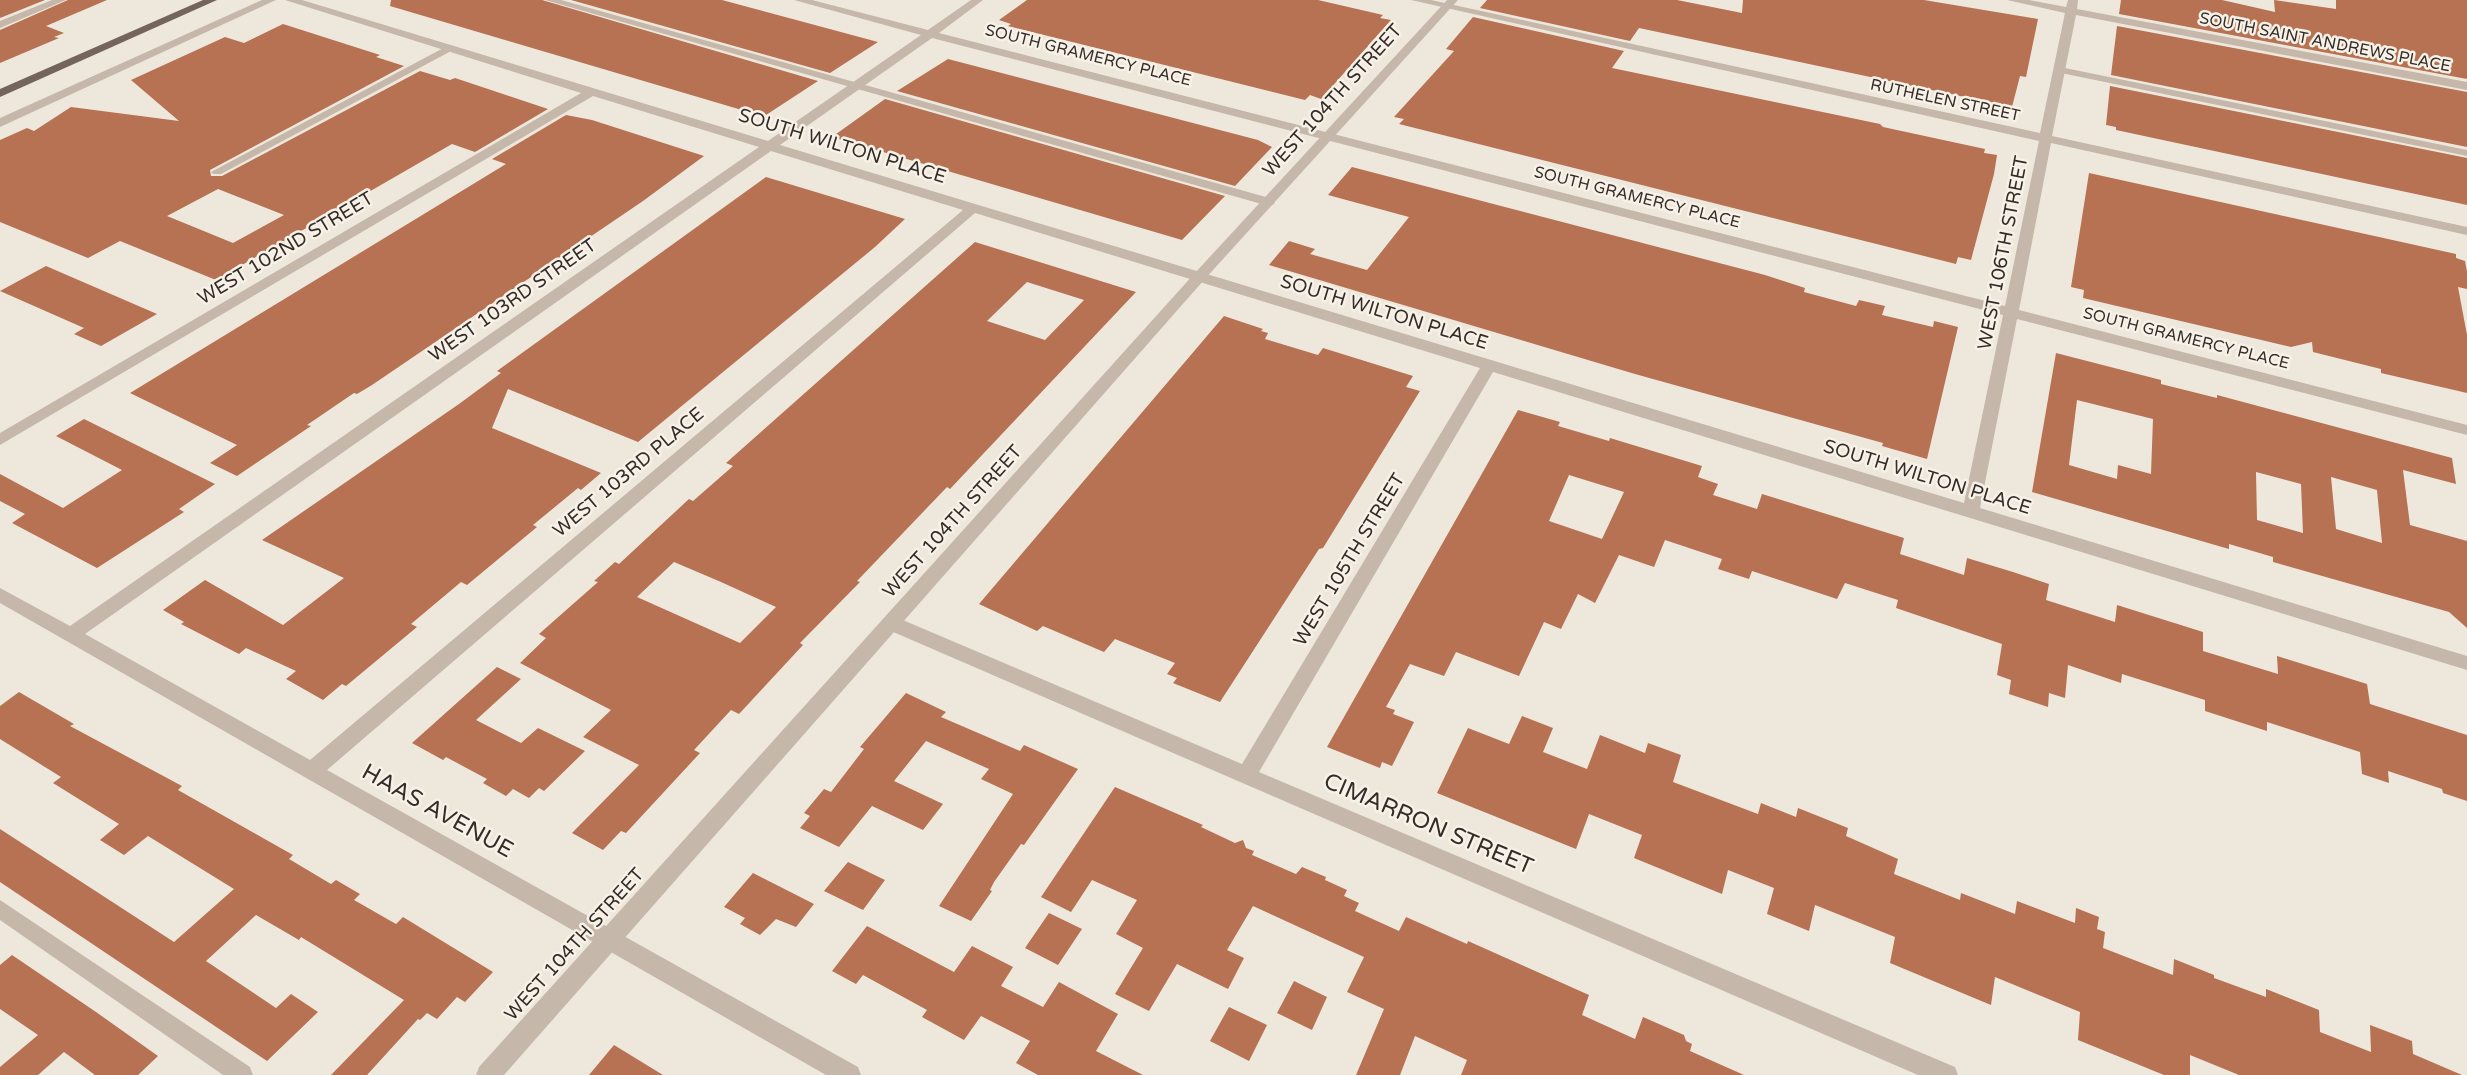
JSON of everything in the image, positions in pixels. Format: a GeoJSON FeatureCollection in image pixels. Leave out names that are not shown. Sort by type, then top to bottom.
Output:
{"type":"FeatureCollection","features":[{"type":"Feature","properties":{"kind":"main road"},"geometry":{"type":"LineString","coordinates":[[0,93],[212,0]]}},
{"type":"Feature","properties":{"kind":"street"},"geometry":{"type":"LineString","coordinates":[[0,123],[271,0]]}},
{"type":"Feature","properties":{"kind":"street","name":"SOUTH WILTON PLACE"},"geometry":{"type":"LineString","coordinates":[[290,0],[2467,663]]}},
{"type":"Feature","properties":{"kind":"street","name":"SOUTH GRAMERCY PLACE"},"geometry":{"type":"LineString","coordinates":[[799,0],[2467,430]]}},
{"type":"Feature","properties":{"kind":"street","name":"WEST 103RD STREET"},"geometry":{"type":"LineString","coordinates":[[70,635],[978,0]]}},
{"type":"Feature","properties":{"kind":"street","name":"RUTHELEN STREET"},"geometry":{"type":"LineString","coordinates":[[1416,0],[1450,3],[2047,139],[2467,231]]}},
{"type":"Feature","properties":{"kind":"street","name":"SOUTH SAINT ANDREWS PLACE"},"geometry":{"type":"LineString","coordinates":[[2012,0],[2072,6],[2467,86]]}},
{"type":"Feature","properties":{"kind":"street","name":"WEST 104TH STREET"},"geometry":{"type":"LineString","coordinates":[[488,1075],[1199,277],[1450,3]]}},
{"type":"Feature","properties":{"kind":"street","name":"WEST 106TH STREET"},"geometry":{"type":"LineString","coordinates":[[1971,512],[2072,6]]}},
{"type":"Feature","properties":{"kind":"street","name":"WEST 102ND STREET"},"geometry":{"type":"LineString","coordinates":[[0,440],[591,92]]}},
{"type":"Feature","properties":{"kind":"street","name":"WEST 103RD PLACE"},"geometry":{"type":"LineString","coordinates":[[312,772],[974,207]]}},
{"type":"Feature","properties":{"kind":"street","name":"WEST 105TH STREET"},"geometry":{"type":"LineString","coordinates":[[1246,776],[1490,365]]}},
{"type":"Feature","properties":{"kind":"street","name":"HAAS AVENUE"},"geometry":{"type":"LineString","coordinates":[[0,595],[849,1075]]}},
{"type":"Feature","properties":{"kind":"street","name":"CIMARRON STREET"},"geometry":{"type":"LineString","coordinates":[[891,623],[1946,1075]]}},
{"type":"Feature","properties":{"kind":"lane"},"geometry":{"type":"LineString","coordinates":[[0,25],[61,0]]}},
{"type":"Feature","properties":{"kind":"lane"},"geometry":{"type":"LineString","coordinates":[[550,0],[1269,202]]}},
{"type":"Feature","properties":{"kind":"lane"},"geometry":{"type":"LineString","coordinates":[[217,172],[449,48]]}},
{"type":"Feature","properties":{"kind":"lane"},"geometry":{"type":"LineString","coordinates":[[2060,70],[2467,152]]}},
{"type":"Feature","properties":{"kind":"lane"},"geometry":{"type":"LineString","coordinates":[[0,909],[242,1075]]}},
{"type":"Feature","properties":{"kind":"building"},"geometry":{"type":"Polygon","coordinates":[[[0,0],[45,0],[0,18],[0,0]]]}},
{"type":"Feature","properties":{"kind":"building"},"geometry":{"type":"Polygon","coordinates":[[[68,0],[107,0],[46,26],[64,33],[54,37],[59,38],[0,63],[0,30],[68,0]]]}},
{"type":"Feature","properties":{"kind":"building"},"geometry":{"type":"Polygon","coordinates":[[[391,0],[542,0],[818,81],[766,115],[752,113],[390,6],[391,0]]]}},
{"type":"Feature","properties":{"kind":"building"},"geometry":{"type":"Polygon","coordinates":[[[571,0],[722,0],[878,42],[830,73],[571,0]]]}},
{"type":"Feature","properties":{"kind":"building"},"geometry":{"type":"Polygon","coordinates":[[[1027,0],[1318,0],[1383,15],[1380,18],[1391,20],[1321,99],[1310,95],[1305,100],[1008,26],[1011,24],[999,20],[1027,0]]]}},
{"type":"Feature","properties":{"kind":"building"},"geometry":{"type":"Polygon","coordinates":[[[1487,0],[1677,0],[1742,13],[1743,0],[1924,0],[2038,19],[2026,77],[2020,76],[2012,107],[1639,28],[1630,41],[1480,8],[1487,0]]]}},
{"type":"Feature","properties":{"kind":"building"},"geometry":{"type":"Polygon","coordinates":[[[2121,0],[2222,0],[2275,12],[2274,0],[2336,9],[2336,0],[2467,0],[2467,79],[2119,14],[2121,0]]]}},
{"type":"Feature","properties":{"kind":"building"},"geometry":{"type":"Polygon","coordinates":[[[1473,17],[1624,51],[1612,68],[1880,124],[1883,127],[1985,149],[1984,153],[1997,155],[1971,260],[1958,257],[1956,264],[1399,124],[1404,119],[1394,117],[1454,51],[1446,49],[1473,17]]]}},
{"type":"Feature","properties":{"kind":"building"},"geometry":{"type":"Polygon","coordinates":[[[283,24],[380,55],[376,57],[404,66],[210,170],[211,176],[222,176],[420,71],[450,80],[455,78],[548,109],[475,152],[452,144],[216,280],[120,241],[88,258],[0,222],[0,140],[27,128],[34,131],[71,107],[179,121],[131,80],[225,37],[244,43],[283,24]],[[218,189],[167,216],[233,243],[284,215],[218,189]]]}},
{"type":"Feature","properties":{"kind":"building"},"geometry":{"type":"Polygon","coordinates":[[[2117,26],[2467,92],[2467,147],[2111,75],[2117,26]]]}},
{"type":"Feature","properties":{"kind":"building"},"geometry":{"type":"Polygon","coordinates":[[[948,59],[1258,140],[1272,147],[1235,186],[897,91],[948,59]]]}},
{"type":"Feature","properties":{"kind":"building"},"geometry":{"type":"Polygon","coordinates":[[[2110,86],[2467,158],[2467,205],[2116,130],[2116,127],[2106,125],[2110,86]]]}},
{"type":"Feature","properties":{"kind":"building"},"geometry":{"type":"Polygon","coordinates":[[[885,99],[1225,196],[1182,240],[832,137],[885,99]]]}},
{"type":"Feature","properties":{"kind":"building"},"geometry":{"type":"Polygon","coordinates":[[[566,115],[592,120],[704,156],[643,201],[372,385],[357,394],[354,393],[237,476],[210,463],[237,445],[130,393],[506,164],[492,159],[566,115]]]}},
{"type":"Feature","properties":{"kind":"building"},"geometry":{"type":"Polygon","coordinates":[[[1352,167],[1765,275],[1805,288],[1804,292],[1856,306],[1859,300],[1885,306],[1882,315],[1933,327],[1934,321],[1958,327],[1927,459],[1882,446],[1883,443],[1635,374],[1269,265],[1289,241],[1315,249],[1310,254],[1367,270],[1409,217],[1328,195],[1352,167]]]}},
{"type":"Feature","properties":{"kind":"building"},"geometry":{"type":"Polygon","coordinates":[[[2089,173],[2456,254],[2456,258],[2465,261],[2467,272],[2467,289],[2458,287],[2467,335],[2467,393],[2381,373],[2381,369],[2313,352],[2312,342],[2291,347],[2083,298],[2084,290],[2071,287],[2089,173]]]}},
{"type":"Feature","properties":{"kind":"building"},"geometry":{"type":"Polygon","coordinates":[[[766,177],[905,219],[875,247],[638,442],[508,389],[492,428],[601,473],[533,525],[537,527],[467,585],[461,582],[411,624],[417,627],[346,686],[342,684],[323,700],[286,679],[296,671],[246,648],[239,654],[181,624],[184,622],[163,610],[205,580],[283,625],[344,578],[262,540],[459,404],[501,373],[497,371],[766,177]]]}},
{"type":"Feature","properties":{"kind":"building"},"geometry":{"type":"Polygon","coordinates":[[[975,242],[1136,292],[950,489],[947,487],[857,581],[860,582],[800,643],[803,645],[739,714],[731,710],[694,750],[700,753],[626,833],[621,831],[603,850],[572,833],[639,765],[583,737],[611,710],[520,663],[546,638],[539,634],[598,582],[594,581],[615,562],[619,564],[689,499],[693,501],[733,466],[726,463],[975,242]],[[1027,282],[987,321],[1045,340],[1084,300],[1027,282]],[[674,562],[637,597],[740,643],[776,607],[721,582],[674,562]]]}},
{"type":"Feature","properties":{"kind":"building"},"geometry":{"type":"Polygon","coordinates":[[[46,266],[157,314],[101,346],[74,334],[84,328],[0,291],[46,266]]]}},
{"type":"Feature","properties":{"kind":"building"},"geometry":{"type":"Polygon","coordinates":[[[1224,316],[1263,329],[1261,331],[1268,333],[1265,339],[1318,355],[1323,348],[1413,376],[1406,387],[1420,391],[1323,548],[1319,549],[1220,702],[1173,683],[1177,678],[1167,674],[1175,663],[1115,639],[1104,652],[1043,626],[1037,631],[979,604],[1224,316]]]}},
{"type":"Feature","properties":{"kind":"building"},"geometry":{"type":"Polygon","coordinates":[[[2056,353],[2161,380],[2161,384],[2217,398],[2217,395],[2452,458],[2456,484],[2403,470],[2410,525],[2467,541],[2467,628],[2449,612],[2273,562],[2273,557],[2229,544],[2229,549],[2032,492],[2056,353]],[[2077,400],[2069,465],[2117,479],[2118,465],[2151,474],[2153,419],[2077,400]],[[2256,472],[2257,520],[2303,533],[2301,484],[2256,472]],[[2331,477],[2336,529],[2382,543],[2377,490],[2331,477]]]}},
{"type":"Feature","properties":{"kind":"building"},"geometry":{"type":"Polygon","coordinates":[[[1518,410],[1560,422],[1558,426],[1609,441],[1610,438],[1702,466],[1698,477],[1718,484],[1713,495],[1757,509],[1762,494],[1904,538],[1900,554],[1964,575],[1967,558],[2049,584],[2046,600],[2115,622],[2117,605],[2203,632],[2203,651],[2278,674],[2277,656],[2367,684],[2370,704],[2467,735],[2467,801],[2443,793],[2442,789],[2388,771],[2389,783],[2362,774],[2360,752],[2267,722],[2267,731],[2205,711],[2205,700],[2122,674],[2121,683],[2068,665],[2065,698],[2049,693],[2048,707],[2009,694],[2011,680],[1997,675],[2002,644],[1896,608],[1898,600],[1845,583],[1837,599],[1752,571],[1749,579],[1718,569],[1722,559],[1665,540],[1654,567],[1619,555],[1595,603],[1578,594],[1561,629],[1544,622],[1519,676],[1456,652],[1444,676],[1410,664],[1386,707],[1395,710],[1393,714],[1414,722],[1392,766],[1382,762],[1380,768],[1327,747],[1518,410]],[[1569,475],[1549,521],[1602,539],[1624,492],[1569,475]]]}},
{"type":"Feature","properties":{"kind":"building"},"geometry":{"type":"Polygon","coordinates":[[[84,419],[215,484],[179,509],[184,512],[97,568],[12,523],[25,514],[0,501],[0,474],[63,508],[122,470],[56,436],[84,419]]]}},
{"type":"Feature","properties":{"kind":"building"},"geometry":{"type":"Polygon","coordinates":[[[497,667],[521,679],[476,720],[521,743],[538,728],[585,751],[544,791],[539,788],[529,798],[513,789],[506,796],[483,783],[487,779],[412,743],[497,667]]]}},
{"type":"Feature","properties":{"kind":"building"},"geometry":{"type":"Polygon","coordinates":[[[19,692],[74,724],[70,726],[182,786],[178,790],[293,855],[289,859],[331,884],[336,880],[360,894],[354,900],[396,924],[403,917],[493,972],[465,1002],[457,997],[437,1019],[427,1013],[418,1019],[367,1075],[331,1075],[404,1000],[301,937],[299,940],[256,915],[206,961],[276,1008],[291,994],[318,1012],[267,1061],[0,882],[0,829],[174,942],[234,889],[148,836],[124,855],[100,840],[119,824],[53,783],[61,777],[0,739],[0,706],[19,692]]]}},
{"type":"Feature","properties":{"kind":"building"},"geometry":{"type":"Polygon","coordinates":[[[906,693],[946,712],[941,717],[1020,751],[1024,745],[1078,769],[994,882],[990,890],[992,891],[971,921],[939,906],[1013,794],[981,779],[989,769],[926,741],[894,781],[943,804],[923,830],[872,806],[839,847],[800,828],[810,816],[804,813],[824,789],[831,792],[864,749],[860,747],[906,693]]]}},
{"type":"Feature","properties":{"kind":"building"},"geometry":{"type":"Polygon","coordinates":[[[1522,716],[1553,728],[1543,752],[1587,769],[1600,735],[1645,753],[1648,743],[1681,755],[1673,782],[1758,814],[1761,803],[1796,817],[1798,808],[1848,828],[1846,836],[1898,859],[1894,874],[1960,900],[1961,893],[2015,914],[2017,901],[2075,923],[2076,908],[2099,917],[2097,929],[2105,932],[2103,948],[2173,975],[2174,959],[2214,975],[2214,978],[2266,997],[2266,989],[2319,1010],[2320,1032],[2371,1052],[2370,1025],[2412,1041],[2413,1054],[2462,1075],[2239,1075],[2190,1055],[2190,1075],[2164,1075],[2078,1040],[2080,1012],[1995,977],[1991,1005],[1890,963],[1895,937],[1815,905],[1809,931],[1767,914],[1774,888],[1728,870],[1722,894],[1634,858],[1642,835],[1589,814],[1576,849],[1437,793],[1468,728],[1509,744],[1522,716]]]}},
{"type":"Feature","properties":{"kind":"building"},"geometry":{"type":"Polygon","coordinates":[[[1115,787],[1203,825],[1201,827],[1235,843],[1243,840],[1246,848],[1254,851],[1252,855],[1296,874],[1302,867],[1326,877],[1325,880],[1347,890],[1344,896],[1359,903],[1355,911],[1399,931],[1406,917],[1467,944],[1468,941],[1589,995],[1582,1015],[1635,1039],[1643,1017],[1684,1035],[1686,1041],[1692,1044],[1690,1051],[1744,1075],[1461,1075],[1467,1060],[1415,1036],[1400,1075],[1356,1075],[1384,1009],[1347,992],[1364,957],[1253,906],[1227,950],[1244,958],[1228,989],[1177,964],[1149,1011],[1115,994],[1143,948],[1116,934],[1137,900],[1092,880],[1071,912],[1041,897],[1115,787]]]}},
{"type":"Feature","properties":{"kind":"building"},"geometry":{"type":"Polygon","coordinates":[[[848,862],[885,880],[863,910],[824,891],[848,862]]]}},
{"type":"Feature","properties":{"kind":"building"},"geometry":{"type":"Polygon","coordinates":[[[753,873],[814,904],[796,927],[776,919],[760,935],[740,924],[745,918],[724,907],[753,873]]]}},
{"type":"Feature","properties":{"kind":"building"},"geometry":{"type":"Polygon","coordinates":[[[1049,913],[1082,929],[1058,965],[1025,948],[1049,913]]]}},
{"type":"Feature","properties":{"kind":"building"},"geometry":{"type":"Polygon","coordinates":[[[867,926],[954,972],[972,946],[1013,967],[1001,986],[1043,1007],[1059,982],[1118,1014],[1096,1051],[1143,1075],[1038,1075],[1016,1063],[1030,1041],[981,1016],[964,1040],[922,1017],[927,1010],[863,975],[856,984],[832,971],[867,926]]]}},
{"type":"Feature","properties":{"kind":"building"},"geometry":{"type":"Polygon","coordinates":[[[12,955],[158,1056],[138,1075],[95,1075],[64,1052],[38,1075],[0,1075],[0,1067],[38,1035],[0,1009],[0,965],[12,955]]]}},
{"type":"Feature","properties":{"kind":"building"},"geometry":{"type":"Polygon","coordinates":[[[1294,981],[1327,997],[1312,1030],[1277,1013],[1294,981]]]}},
{"type":"Feature","properties":{"kind":"building"},"geometry":{"type":"Polygon","coordinates":[[[1229,1007],[1267,1025],[1249,1061],[1210,1041],[1229,1007]]]}},
{"type":"Feature","properties":{"kind":"building"},"geometry":{"type":"Polygon","coordinates":[[[614,1045],[663,1075],[589,1075],[614,1045]]]}}]}
